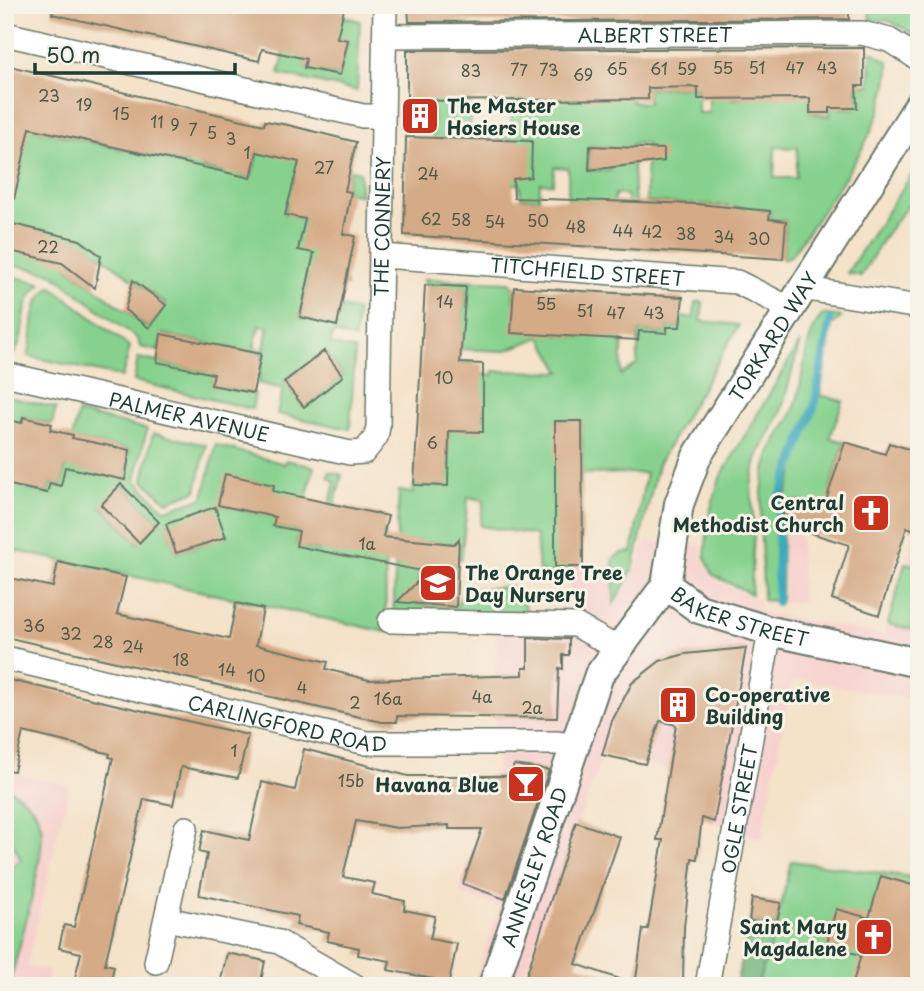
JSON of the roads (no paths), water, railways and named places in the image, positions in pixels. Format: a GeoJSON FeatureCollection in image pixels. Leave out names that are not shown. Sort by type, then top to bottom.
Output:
{"type":"FeatureCollection","features":[{"type":"Feature","properties":{"kind":"street","name":"THE CONNERY"},"geometry":{"type":"LineString","coordinates":[[370,445],[378,427],[385,5]]}},
{"type":"Feature","properties":{"kind":"street","name":"ALBERT STREET"},"geometry":{"type":"LineString","coordinates":[[385,36],[862,33],[889,40],[919,60]]}},
{"type":"Feature","properties":{"kind":"street"},"geometry":{"type":"LineString","coordinates":[[5,34],[363,116],[382,116]]}},
{"type":"Feature","properties":{"kind":"street","name":"TORKARD WAY"},"geometry":{"type":"LineString","coordinates":[[666,585],[679,504],[697,456],[919,104]]}},
{"type":"Feature","properties":{"kind":"street","name":"TITCHFIELD STREET"},"geometry":{"type":"LineString","coordinates":[[382,256],[737,282],[795,298],[919,307]]}},
{"type":"Feature","properties":{"kind":"street","name":"PALMER AVENUE"},"geometry":{"type":"LineString","coordinates":[[5,374],[356,454],[370,445]]}},
{"type":"Feature","properties":{"kind":"street","name":"BAKER STREET"},"geometry":{"type":"LineString","coordinates":[[574,746],[599,675],[666,585],[699,609],[771,631],[919,663]]}},
{"type":"Feature","properties":{"kind":"street"},"geometry":{"type":"LineString","coordinates":[[390,621],[576,625],[617,648]]}},
{"type":"Feature","properties":{"kind":"street","name":"OGLE STREET"},"geometry":{"type":"LineString","coordinates":[[707,986],[771,631]]}},
{"type":"Feature","properties":{"kind":"street","name":"CARLINGFORD ROAD"},"geometry":{"type":"LineString","coordinates":[[5,659],[367,743],[558,743],[574,746]]}},
{"type":"Feature","properties":{"kind":"street","name":"ANNESLEY ROAD"},"geometry":{"type":"LineString","coordinates":[[493,986],[574,746]]}},
{"type":"Feature","properties":{"kind":"street"},"geometry":{"type":"LineString","coordinates":[[156,962],[186,828]]}},
{"type":"Feature","properties":{"kind":"street"},"geometry":{"type":"LineString","coordinates":[[166,919],[279,942],[324,979],[355,986]]}},
{"type":"Feature","properties":{"kind":"waterway"},"geometry":{"type":"LineString","coordinates":[[777,602],[779,499],[814,407],[830,320]]}},
{"type":"Feature","properties":{"kind":"place","name":"The Master Hosiers House"},"geometry":{"type":"Point","coordinates":[420,116]}},
{"type":"Feature","properties":{"kind":"place","name":"Central Methodist Church"},"geometry":{"type":"Point","coordinates":[871,513]}},
{"type":"Feature","properties":{"kind":"place","name":"The Orange Tree Day Nursery"},"geometry":{"type":"Point","coordinates":[438,583]}},
{"type":"Feature","properties":{"kind":"place","name":"Co-operative Building"},"geometry":{"type":"Point","coordinates":[678,705]}},
{"type":"Feature","properties":{"kind":"place","name":"Havana Blue"},"geometry":{"type":"Point","coordinates":[526,784]}},
{"type":"Feature","properties":{"kind":"place","name":"Saint Mary Magdalene"},"geometry":{"type":"Point","coordinates":[874,937]}}]}
